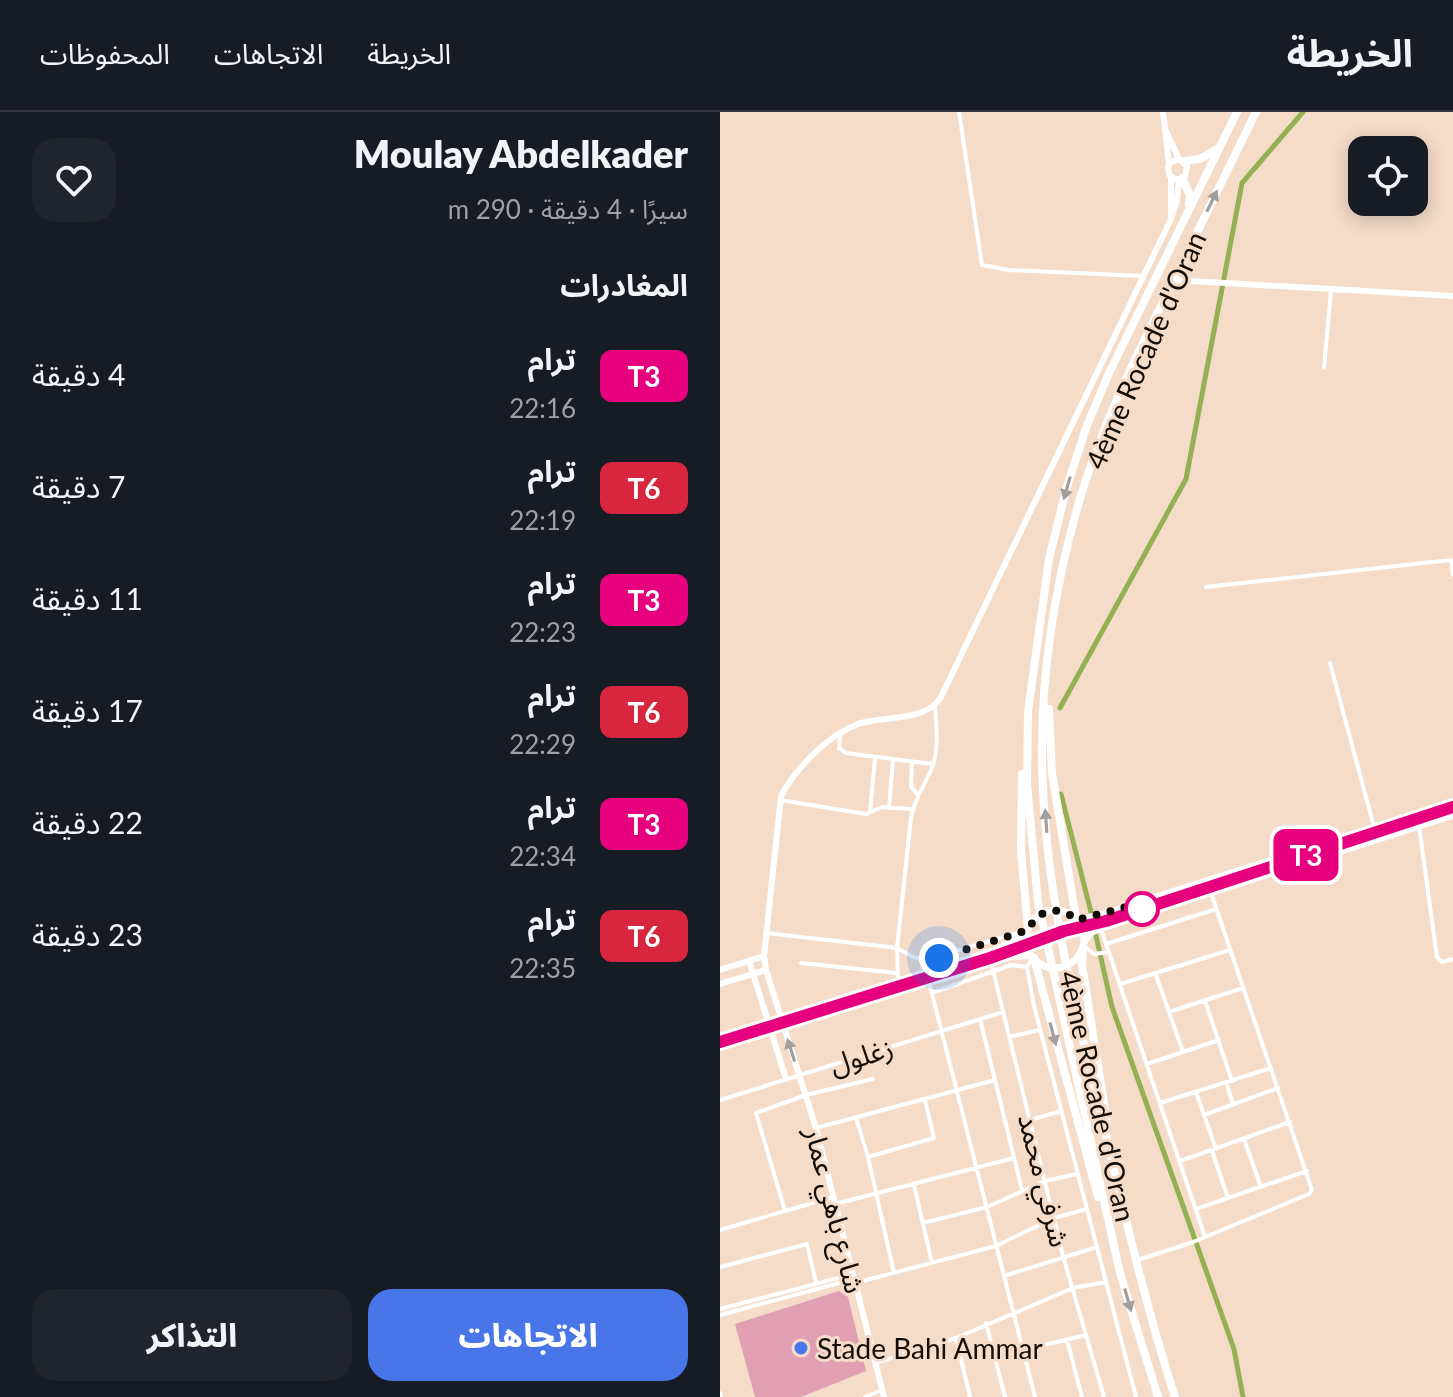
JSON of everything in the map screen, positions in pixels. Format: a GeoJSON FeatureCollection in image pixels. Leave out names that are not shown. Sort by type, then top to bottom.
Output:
{"type":"FeatureCollection","features":[{"type":"Feature","properties":{"kind":"highway","name":"4ème Rocade d'Oran"},"geometry":{"type":"LineString","coordinates":[[1158,1397],[1120,1273],[1038,902],[1027,784],[1031,685],[1049,559],[1075,462],[1100,394],[1237,112]]}},
{"type":"Feature","properties":{"kind":"highway","name":"4ème Rocade d'Oran"},"geometry":{"type":"LineString","coordinates":[[1175,1397],[1154,1333],[1071,983],[1045,822],[1042,752],[1049,649],[1064,562],[1092,463],[1127,377],[1256,112]]}},
{"type":"Feature","properties":{"kind":"highway"},"geometry":{"type":"LineString","coordinates":[[1181,160],[1200,159],[1220,148]]}},
{"type":"Feature","properties":{"kind":"highway"},"geometry":{"type":"LineString","coordinates":[[1181,179],[1190,195],[1186,217]]}},
{"type":"Feature","properties":{"kind":"highway"},"geometry":{"type":"LineString","coordinates":[[1049,649],[1050,750],[1077,919]]}},
{"type":"Feature","properties":{"kind":"highway"},"geometry":{"type":"LineString","coordinates":[[1028,930],[1021,812],[1022,762],[1031,685]]}},
{"type":"Feature","properties":{"kind":"highway"},"geometry":{"type":"LineString","coordinates":[[1084,945],[1082,965],[1112,1162]]}},
{"type":"Feature","properties":{"kind":"highway"},"geometry":{"type":"LineString","coordinates":[[1033,957],[1120,1273]]}},
{"type":"Feature","properties":{"kind":"main road"},"geometry":{"type":"LineString","coordinates":[[1163,112],[1169,164],[1167,170],[1171,177],[1171,219]]}},
{"type":"Feature","properties":{"kind":"main road"},"geometry":{"type":"LineString","coordinates":[[780,800],[788,784],[827,743],[840,735],[857,725],[918,715],[935,705],[1171,219],[1181,179],[1188,169],[1166,131]]}},
{"type":"Feature","properties":{"kind":"main road"},"geometry":{"type":"LineString","coordinates":[[1169,164],[1181,160]]}},
{"type":"Feature","properties":{"kind":"main road"},"geometry":{"type":"LineString","coordinates":[[1171,177],[1181,179]]}},
{"type":"Feature","properties":{"kind":"main road"},"geometry":{"type":"LineString","coordinates":[[1173,280],[1453,296]]}},
{"type":"Feature","properties":{"kind":"main road","name":"شارع باهي عمار"},"geometry":{"type":"LineString","coordinates":[[780,800],[764,956],[766,970],[816,1128],[883,1393]]}},
{"type":"Feature","properties":{"kind":"main road"},"geometry":{"type":"LineString","coordinates":[[1077,919],[1100,915],[1453,802]]}},
{"type":"Feature","properties":{"kind":"main road"},"geometry":{"type":"LineString","coordinates":[[782,1021],[929,982],[1012,955],[1033,957],[1052,968],[1065,967],[1076,959],[1097,929],[1453,815]]}},
{"type":"Feature","properties":{"kind":"main road"},"geometry":{"type":"LineString","coordinates":[[1033,957],[1027,944],[1028,930],[1032,922],[1045,912],[1062,910],[1077,919],[1082,928],[1084,945]]}},
{"type":"Feature","properties":{"kind":"main road"},"geometry":{"type":"LineString","coordinates":[[720,1045],[898,976],[997,949],[1028,930]]}},
{"type":"Feature","properties":{"kind":"main road"},"geometry":{"type":"LineString","coordinates":[[720,970],[764,956]]}},
{"type":"Feature","properties":{"kind":"main road"},"geometry":{"type":"LineString","coordinates":[[749,961],[786,1079]]}},
{"type":"Feature","properties":{"kind":"main road"},"geometry":{"type":"LineString","coordinates":[[720,984],[766,970]]}},
{"type":"Feature","properties":{"kind":"main road"},"geometry":{"type":"LineString","coordinates":[[720,1038],[768,1026]]}},
{"type":"Feature","properties":{"kind":"street"},"geometry":{"type":"LineString","coordinates":[[959,112],[982,265],[1008,270],[1142,276]]}},
{"type":"Feature","properties":{"kind":"street"},"geometry":{"type":"LineString","coordinates":[[1324,368],[1331,290]]}},
{"type":"Feature","properties":{"kind":"street"},"geometry":{"type":"LineString","coordinates":[[1206,587],[1452,559],[1453,575]]}},
{"type":"Feature","properties":{"kind":"street"},"geometry":{"type":"LineString","coordinates":[[1330,663],[1374,828]]}},
{"type":"Feature","properties":{"kind":"street"},"geometry":{"type":"LineString","coordinates":[[801,963],[898,976],[897,948],[912,809],[933,764],[937,738],[935,705]]}},
{"type":"Feature","properties":{"kind":"street"},"geometry":{"type":"LineString","coordinates":[[839,748],[840,735]]}},
{"type":"Feature","properties":{"kind":"street"},"geometry":{"type":"LineString","coordinates":[[827,743],[846,753],[933,764]]}},
{"type":"Feature","properties":{"kind":"street"},"geometry":{"type":"LineString","coordinates":[[870,812],[875,757]]}},
{"type":"Feature","properties":{"kind":"street"},"geometry":{"type":"LineString","coordinates":[[889,808],[893,760]]}},
{"type":"Feature","properties":{"kind":"street"},"geometry":{"type":"LineString","coordinates":[[912,763],[911,786],[917,794]]}},
{"type":"Feature","properties":{"kind":"street"},"geometry":{"type":"LineString","coordinates":[[780,800],[866,814],[889,808],[912,809]]}},
{"type":"Feature","properties":{"kind":"street"},"geometry":{"type":"LineString","coordinates":[[1419,826],[1437,957],[1442,962],[1453,959]]}},
{"type":"Feature","properties":{"kind":"street"},"geometry":{"type":"LineString","coordinates":[[1137,1261],[1193,1242],[1311,1193],[1307,1171],[1210,891]]}},
{"type":"Feature","properties":{"kind":"street"},"geometry":{"type":"LineString","coordinates":[[1106,944],[1216,909]]}},
{"type":"Feature","properties":{"kind":"street"},"geometry":{"type":"LineString","coordinates":[[1097,929],[1106,944],[1103,953]]}},
{"type":"Feature","properties":{"kind":"street"},"geometry":{"type":"LineString","coordinates":[[767,933],[897,948],[920,959],[934,959],[1028,930]]}},
{"type":"Feature","properties":{"kind":"street"},"geometry":{"type":"LineString","coordinates":[[1084,945],[1103,953],[1120,984],[1203,1238]]}},
{"type":"Feature","properties":{"kind":"street"},"geometry":{"type":"LineString","coordinates":[[1120,984],[1230,950]]}},
{"type":"Feature","properties":{"kind":"street"},"geometry":{"type":"LineString","coordinates":[[932,951],[934,959]]}},
{"type":"Feature","properties":{"kind":"street"},"geometry":{"type":"LineString","coordinates":[[1033,957],[1027,967],[1040,1030],[1136,1397]]}},
{"type":"Feature","properties":{"kind":"street","name":"شرفي محمد"},"geometry":{"type":"LineString","coordinates":[[991,962],[1063,1256],[1104,1397]]}},
{"type":"Feature","properties":{"kind":"street"},"geometry":{"type":"LineString","coordinates":[[932,993],[1014,965],[1027,967]]}},
{"type":"Feature","properties":{"kind":"street"},"geometry":{"type":"LineString","coordinates":[[1156,974],[1183,1052]]}},
{"type":"Feature","properties":{"kind":"street"},"geometry":{"type":"LineString","coordinates":[[929,982],[1035,1397]]}},
{"type":"Feature","properties":{"kind":"street"},"geometry":{"type":"LineString","coordinates":[[1169,1012],[1244,988]]}},
{"type":"Feature","properties":{"kind":"street"},"geometry":{"type":"LineString","coordinates":[[1205,1001],[1219,1040],[1233,1104]]}},
{"type":"Feature","properties":{"kind":"street","name":"زغلول"},"geometry":{"type":"LineString","coordinates":[[720,1100],[1003,1012]]}},
{"type":"Feature","properties":{"kind":"street"},"geometry":{"type":"LineString","coordinates":[[980,1019],[1022,1190]]}},
{"type":"Feature","properties":{"kind":"street"},"geometry":{"type":"LineString","coordinates":[[1009,1037],[1040,1030]]}},
{"type":"Feature","properties":{"kind":"street"},"geometry":{"type":"LineString","coordinates":[[1147,1064],[1219,1040]]}},
{"type":"Feature","properties":{"kind":"street"},"geometry":{"type":"LineString","coordinates":[[1160,1103],[1271,1068]]}},
{"type":"Feature","properties":{"kind":"street"},"geometry":{"type":"LineString","coordinates":[[785,1211],[756,1113],[806,1095],[873,1079]]}},
{"type":"Feature","properties":{"kind":"street"},"geometry":{"type":"LineString","coordinates":[[816,1128],[995,1080]]}},
{"type":"Feature","properties":{"kind":"street"},"geometry":{"type":"LineString","coordinates":[[1204,1115],[1278,1088]]}},
{"type":"Feature","properties":{"kind":"street"},"geometry":{"type":"LineString","coordinates":[[1196,1092],[1228,1198]]}},
{"type":"Feature","properties":{"kind":"street"},"geometry":{"type":"LineString","coordinates":[[868,1157],[934,1138],[925,1100]]}},
{"type":"Feature","properties":{"kind":"street"},"geometry":{"type":"LineString","coordinates":[[1030,1120],[1061,1111]]}},
{"type":"Feature","properties":{"kind":"street"},"geometry":{"type":"LineString","coordinates":[[856,1118],[894,1273]]}},
{"type":"Feature","properties":{"kind":"street"},"geometry":{"type":"LineString","coordinates":[[1180,1161],[1290,1122]]}},
{"type":"Feature","properties":{"kind":"street"},"geometry":{"type":"LineString","coordinates":[[1244,1139],[1261,1187]]}},
{"type":"Feature","properties":{"kind":"street"},"geometry":{"type":"LineString","coordinates":[[720,1230],[785,1211],[914,1185],[1014,1158]]}},
{"type":"Feature","properties":{"kind":"street"},"geometry":{"type":"LineString","coordinates":[[1196,1209],[1307,1171]]}},
{"type":"Feature","properties":{"kind":"street"},"geometry":{"type":"LineString","coordinates":[[923,1223],[987,1207],[1045,1181],[1077,1174]]}},
{"type":"Feature","properties":{"kind":"street"},"geometry":{"type":"LineString","coordinates":[[914,1185],[932,1263]]}},
{"type":"Feature","properties":{"kind":"street"},"geometry":{"type":"LineString","coordinates":[[720,1312],[816,1283],[894,1273],[996,1246],[1054,1218],[1087,1209]]}},
{"type":"Feature","properties":{"kind":"street"},"geometry":{"type":"LineString","coordinates":[[720,1267],[807,1244],[816,1283]]}},
{"type":"Feature","properties":{"kind":"street"},"geometry":{"type":"LineString","coordinates":[[1004,1276],[1097,1247]]}},
{"type":"Feature","properties":{"kind":"street"},"geometry":{"type":"LineString","coordinates":[[720,1312],[854,1279]]}},
{"type":"Feature","properties":{"kind":"street"},"geometry":{"type":"LineString","coordinates":[[875,1363],[956,1338],[1073,1288],[1107,1281]]}},
{"type":"Feature","properties":{"kind":"street"},"geometry":{"type":"LineString","coordinates":[[986,1323],[1005,1397]]}},
{"type":"Feature","properties":{"kind":"street"},"geometry":{"type":"LineString","coordinates":[[1023,1350],[1087,1335]]}},
{"type":"Feature","properties":{"kind":"street"},"geometry":{"type":"LineString","coordinates":[[956,1338],[970,1397]]}},
{"type":"Feature","properties":{"kind":"street"},"geometry":{"type":"LineString","coordinates":[[1067,1340],[1082,1397]]}},
{"type":"Feature","properties":{"kind":"street"},"geometry":{"type":"LineString","coordinates":[[865,1397],[883,1393]]}},
{"type":"Feature","properties":{"kind":"shaded area","name":"Stade Bahi Ammar"},"geometry":{"type":"Polygon","coordinates":[[[839,1291],[848,1297],[866,1371],[801,1397],[755,1397],[735,1324],[839,1291]]]}},
{"type":"Feature","properties":{"kind":"waterway"},"geometry":{"type":"LineString","coordinates":[[1060,708],[1186,479],[1242,183],[1303,112]]}},
{"type":"Feature","properties":{"kind":"waterway"},"geometry":{"type":"LineString","coordinates":[[1061,794],[1093,920]]}},
{"type":"Feature","properties":{"kind":"waterway"},"geometry":{"type":"LineString","coordinates":[[1094,927],[1112,1007],[1234,1349],[1243,1397]]}},
{"type":"Feature","properties":{"kind":"tram line"},"geometry":{"type":"LineString","coordinates":[[720,1042],[990,958],[1064,931],[1106,921],[1453,807]]}},
{"type":"Feature","properties":{"kind":"tram line","name":"T3"},"geometry":{"type":"LineString","coordinates":[[720,1042],[990,958],[1064,931],[1106,921],[1453,807]]}},
{"type":"Feature","properties":{"kind":"place","name":"Stade Bahi Ammar"},"geometry":{"type":"Point","coordinates":[801,1348]}},
{"type":"Feature","properties":{"kind":"route"},"geometry":{"type":"LineString","coordinates":[[939,958],[1028,930],[1038,916],[1053,910],[1062,910],[1077,920],[1130,906],[1142,909]]}}]}
